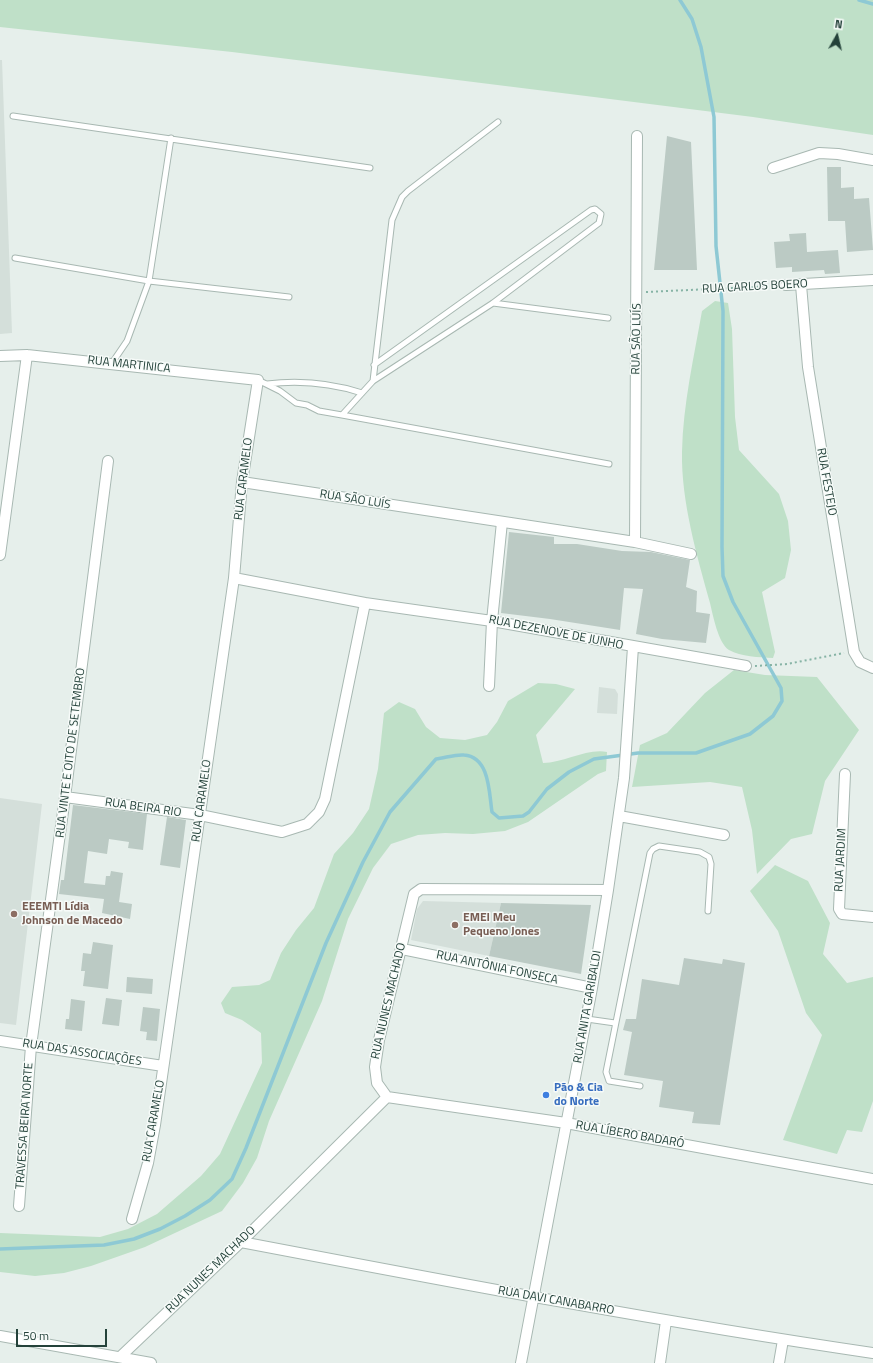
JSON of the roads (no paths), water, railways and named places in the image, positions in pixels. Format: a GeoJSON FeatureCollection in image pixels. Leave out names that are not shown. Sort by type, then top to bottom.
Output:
{"type":"FeatureCollection","features":[{"type":"Feature","properties":{"kind":"street","name":"RUA SÃO LUÍS"},"geometry":{"type":"LineString","coordinates":[[635,542],[637,136]]}},
{"type":"Feature","properties":{"kind":"street"},"geometry":{"type":"LineString","coordinates":[[773,168],[819,154],[838,154],[873,160]]}},
{"type":"Feature","properties":{"kind":"street","name":"RUA CARLOS BOERO"},"geometry":{"type":"LineString","coordinates":[[786,285],[873,280]]}},
{"type":"Feature","properties":{"kind":"street","name":"RUA FESTEJO"},"geometry":{"type":"LineString","coordinates":[[801,285],[809,374],[854,652],[860,662],[873,668]]}},
{"type":"Feature","properties":{"kind":"street"},"geometry":{"type":"LineString","coordinates":[[0,555],[27,355]]}},
{"type":"Feature","properties":{"kind":"street","name":"RUA MARTINICA"},"geometry":{"type":"LineString","coordinates":[[0,356],[27,355],[112,363],[262,382]]}},
{"type":"Feature","properties":{"kind":"street","name":"RUA CARAMELO"},"geometry":{"type":"LineString","coordinates":[[132,1219],[149,1157],[164,1066],[234,578],[242,482],[262,382]]}},
{"type":"Feature","properties":{"kind":"street","name":"RUA VINTE E OITO DE SETEMBRO"},"geometry":{"type":"LineString","coordinates":[[31,1046],[65,797],[108,461]]}},
{"type":"Feature","properties":{"kind":"street","name":"RUA SÃO LUÍS"},"geometry":{"type":"LineString","coordinates":[[242,482],[635,542],[691,554]]}},
{"type":"Feature","properties":{"kind":"street"},"geometry":{"type":"LineString","coordinates":[[489,686],[492,621],[502,522]]}},
{"type":"Feature","properties":{"kind":"street","name":"RUA DEZENOVE DE JUNHO"},"geometry":{"type":"LineString","coordinates":[[234,578],[365,603],[492,621],[746,666]]}},
{"type":"Feature","properties":{"kind":"street","name":"RUA BEIRA RIO"},"geometry":{"type":"LineString","coordinates":[[65,797],[200,815],[282,832],[307,824],[319,812],[325,799],[365,603]]}},
{"type":"Feature","properties":{"kind":"street","name":"RUA ANITA GARIBALDI"},"geometry":{"type":"LineString","coordinates":[[521,1363],[587,1019],[608,890],[624,778],[633,647]]}},
{"type":"Feature","properties":{"kind":"street","name":"RUA JARDIM"},"geometry":{"type":"LineString","coordinates":[[845,774],[839,909],[842,914],[847,916],[873,917]]}},
{"type":"Feature","properties":{"kind":"street"},"geometry":{"type":"LineString","coordinates":[[619,816],[724,835]]}},
{"type":"Feature","properties":{"kind":"street","name":"RUA NUNES MACHADO"},"geometry":{"type":"LineString","coordinates":[[120,1357],[241,1242],[387,1097],[377,1083],[375,1067],[379,1040],[402,949],[411,899],[414,894],[421,888],[608,890]]}},
{"type":"Feature","properties":{"kind":"street","name":"RUA ANTÔNIA FONSECA"},"geometry":{"type":"LineString","coordinates":[[402,949],[592,988]]}},
{"type":"Feature","properties":{"kind":"street","name":"RUA DAS ASSOCIAÇÕES"},"geometry":{"type":"LineString","coordinates":[[0,1041],[164,1066]]}},
{"type":"Feature","properties":{"kind":"street","name":"TRAVESSA BEIRA NORTE"},"geometry":{"type":"LineString","coordinates":[[19,1206],[31,1046]]}},
{"type":"Feature","properties":{"kind":"street","name":"RUA LÍBERO BADARÓ"},"geometry":{"type":"LineString","coordinates":[[387,1097],[566,1123],[873,1178]]}},
{"type":"Feature","properties":{"kind":"street","name":"RUA DAVI CANABARRO"},"geometry":{"type":"LineString","coordinates":[[241,1242],[533,1298],[783,1340],[873,1352]]}},
{"type":"Feature","properties":{"kind":"street"},"geometry":{"type":"LineString","coordinates":[[660,1363],[666,1321]]}},
{"type":"Feature","properties":{"kind":"street"},"geometry":{"type":"LineString","coordinates":[[0,1336],[102,1359],[120,1357],[151,1363]]}},
{"type":"Feature","properties":{"kind":"street"},"geometry":{"type":"LineString","coordinates":[[779,1363],[783,1340]]}},
{"type":"Feature","properties":{"kind":"street"},"geometry":{"type":"LineString","coordinates":[[871,1363],[873,1352]]}},
{"type":"Feature","properties":{"kind":"lane"},"geometry":{"type":"LineString","coordinates":[[13,116],[370,168]]}},
{"type":"Feature","properties":{"kind":"lane"},"geometry":{"type":"LineString","coordinates":[[373,381],[389,238],[396,208],[402,197],[408,191],[498,122]]}},
{"type":"Feature","properties":{"kind":"lane"},"geometry":{"type":"LineString","coordinates":[[112,363],[127,341],[149,282],[171,138]]}},
{"type":"Feature","properties":{"kind":"lane"},"geometry":{"type":"LineString","coordinates":[[342,415],[373,381],[493,303],[599,223],[601,217],[598,211],[591,210],[374,365]]}},
{"type":"Feature","properties":{"kind":"lane"},"geometry":{"type":"LineString","coordinates":[[14,258],[149,282],[289,297]]}},
{"type":"Feature","properties":{"kind":"lane"},"geometry":{"type":"LineString","coordinates":[[493,303],[608,318]]}},
{"type":"Feature","properties":{"kind":"lane"},"geometry":{"type":"LineString","coordinates":[[262,382],[309,381],[348,388],[362,393]]}},
{"type":"Feature","properties":{"kind":"lane"},"geometry":{"type":"LineString","coordinates":[[262,382],[280,391],[296,403],[308,405],[319,411],[609,464]]}},
{"type":"Feature","properties":{"kind":"lane"},"geometry":{"type":"LineString","coordinates":[[640,1086],[609,1081],[606,1072],[650,853],[653,849],[659,846],[700,852],[708,857],[711,864],[708,911]]}},
{"type":"Feature","properties":{"kind":"lane"},"geometry":{"type":"LineString","coordinates":[[587,1019],[615,1023]]}},
{"type":"Feature","properties":{"kind":"waterway"},"geometry":{"type":"LineString","coordinates":[[0,1249],[104,1245],[134,1239],[160,1229],[185,1216],[210,1200],[232,1179],[246,1148],[326,943],[363,862],[390,812],[436,759],[461,755],[473,757],[479,762],[487,777],[492,812],[499,818],[523,816],[529,812],[547,789],[569,772],[594,759],[638,753],[696,753],[750,734],[773,716],[782,701],[781,688],[733,602],[723,576],[723,311],[716,246],[714,117],[701,47],[692,19],[680,0]]}},
{"type":"Feature","properties":{"kind":"waterway"},"geometry":{"type":"LineString","coordinates":[[859,0],[873,4]]}},
{"type":"Feature","properties":{"kind":"place","name":"EEEMTI Lídia Johnson de Macedo"},"geometry":{"type":"Point","coordinates":[14,914]}},
{"type":"Feature","properties":{"kind":"place","name":"EMEI Meu Pequeno Jones"},"geometry":{"type":"Point","coordinates":[455,925]}},
{"type":"Feature","properties":{"kind":"place","name":"Pão & Cia do Norte"},"geometry":{"type":"Point","coordinates":[546,1095]}}]}
